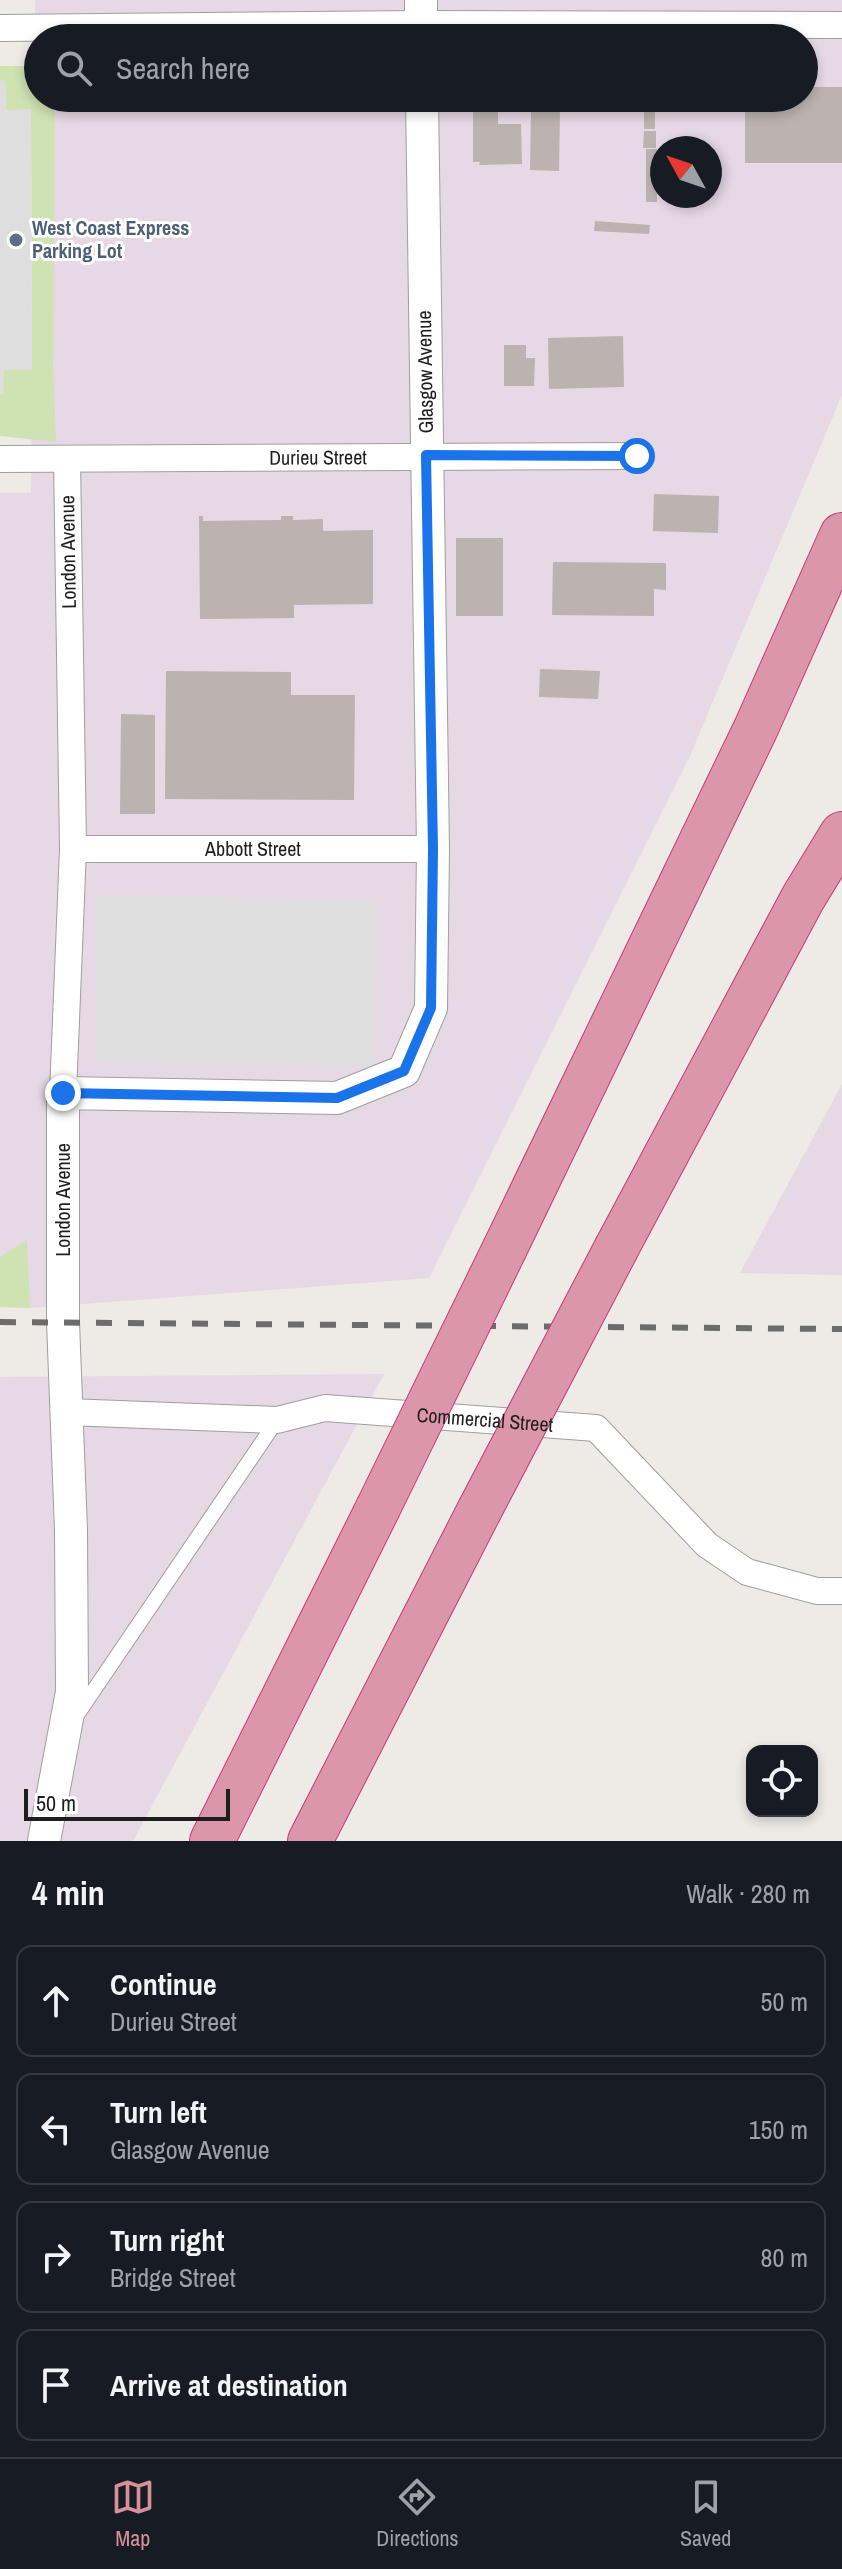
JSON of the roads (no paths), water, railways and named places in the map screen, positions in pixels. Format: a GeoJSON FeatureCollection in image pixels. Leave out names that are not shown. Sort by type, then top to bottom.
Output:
{"type":"FeatureCollection","features":[{"type":"Feature","properties":{"kind":"highway"},"geometry":{"type":"LineString","coordinates":[[212,1841],[505,1248],[749,742],[842,535]]}},
{"type":"Feature","properties":{"kind":"highway"},"geometry":{"type":"LineString","coordinates":[[310,1841],[617,1247],[803,898],[842,834]]}},
{"type":"Feature","properties":{"kind":"street"},"geometry":{"type":"LineString","coordinates":[[241,24],[421,21],[737,24]]}},
{"type":"Feature","properties":{"kind":"street"},"geometry":{"type":"LineString","coordinates":[[818,25],[842,25]]}},
{"type":"Feature","properties":{"kind":"street"},"geometry":{"type":"LineString","coordinates":[[0,28],[24,28]]}},
{"type":"Feature","properties":{"kind":"street","name":"Glasgow Avenue"},"geometry":{"type":"LineString","coordinates":[[63,1093],[337,1098],[404,1071],[431,1008],[433,849],[422,112]]}},
{"type":"Feature","properties":{"kind":"street","name":"Durieu Street"},"geometry":{"type":"LineString","coordinates":[[0,459],[637,456]]}},
{"type":"Feature","properties":{"kind":"street","name":"London Avenue"},"geometry":{"type":"LineString","coordinates":[[44,1841],[72,1692],[71,1530],[63,1322],[63,1093],[73,849],[67,460]]}},
{"type":"Feature","properties":{"kind":"street","name":"Abbott Street"},"geometry":{"type":"LineString","coordinates":[[73,849],[433,849]]}},
{"type":"Feature","properties":{"kind":"street","name":"Commercial Street"},"geometry":{"type":"LineString","coordinates":[[67,1412],[277,1420],[325,1408],[596,1428],[707,1545],[747,1572],[817,1591],[842,1591]]}},
{"type":"Feature","properties":{"kind":"lane"},"geometry":{"type":"LineString","coordinates":[[63,1749],[82,1704],[277,1420]]}},
{"type":"Feature","properties":{"kind":"railway"},"geometry":{"type":"LineString","coordinates":[[0,1322],[842,1329]]}},
{"type":"Feature","properties":{"kind":"place","name":"West Coast Express Parking Lot"},"geometry":{"type":"Point","coordinates":[16,240]}}]}
